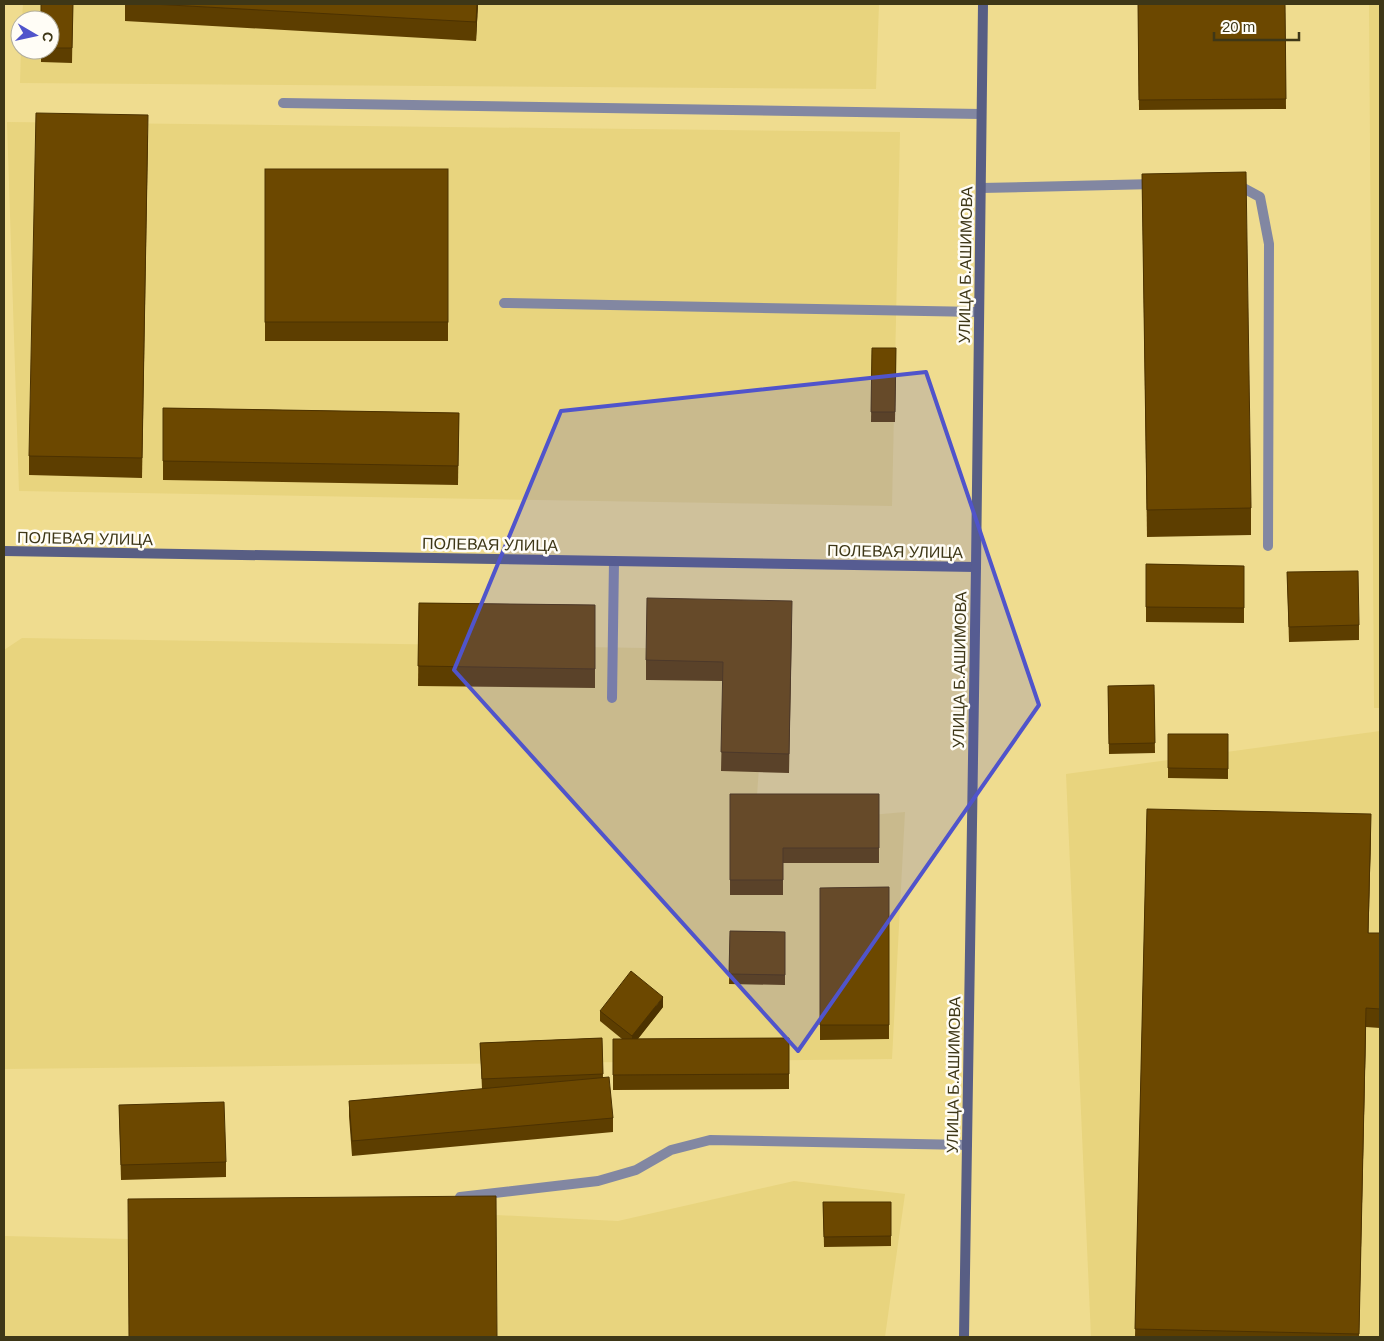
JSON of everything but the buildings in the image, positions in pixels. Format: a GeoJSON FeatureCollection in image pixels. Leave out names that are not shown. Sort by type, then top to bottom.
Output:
{"type":"FeatureCollection","features":[{"type":"Feature","properties":{"kind":"street","name":"УЛИЦА Б.АШИМОВА"},"geometry":{"type":"LineString","coordinates":[[964,1337],[983,4]]}},
{"type":"Feature","properties":{"kind":"street","name":"ПОЛЕВАЯ УЛИЦА"},"geometry":{"type":"LineString","coordinates":[[4,551],[976,567]]}},
{"type":"Feature","properties":{"kind":"lane"},"geometry":{"type":"LineString","coordinates":[[283,103],[982,114]]}},
{"type":"Feature","properties":{"kind":"lane"},"geometry":{"type":"LineString","coordinates":[[1226,183],[1236,183],[1260,197],[1269,244],[1268,546]]}},
{"type":"Feature","properties":{"kind":"lane"},"geometry":{"type":"LineString","coordinates":[[981,188],[1167,184]]}},
{"type":"Feature","properties":{"kind":"lane"},"geometry":{"type":"LineString","coordinates":[[504,303],[979,312]]}},
{"type":"Feature","properties":{"kind":"lane"},"geometry":{"type":"LineString","coordinates":[[612,698],[614,561]]}},
{"type":"Feature","properties":{"kind":"lane"},"geometry":{"type":"LineString","coordinates":[[453,1198],[598,1181],[636,1170],[671,1150],[710,1140],[967,1145]]}},
{"type":"Feature","properties":{"kind":"highlighted area"},"geometry":{"type":"Polygon","coordinates":[[[926,372],[1039,705],[798,1051],[454,670],[561,411],[926,372]]]}},
{"type":"Feature","properties":{"kind":"shaded area"},"geometry":{"type":"Polygon","coordinates":[[[23,4],[879,4],[876,89],[20,83],[21,60],[60,60],[60,10],[23,10],[23,4]]]}},
{"type":"Feature","properties":{"kind":"shaded area"},"geometry":{"type":"Polygon","coordinates":[[[1369,4],[1380,4],[1380,708],[1374,708],[1369,4]]]}},
{"type":"Feature","properties":{"kind":"shaded area"},"geometry":{"type":"Polygon","coordinates":[[[7,122],[900,132],[892,506],[19,491],[7,122]]]}},
{"type":"Feature","properties":{"kind":"shaded area"},"geometry":{"type":"Polygon","coordinates":[[[22,638],[767,650],[755,825],[905,812],[892,1059],[4,1069],[4,650],[22,638]]]}},
{"type":"Feature","properties":{"kind":"shaded area"},"geometry":{"type":"Polygon","coordinates":[[[1380,731],[1380,1337],[1091,1337],[1066,774],[1380,731]]]}},
{"type":"Feature","properties":{"kind":"shaded area"},"geometry":{"type":"Polygon","coordinates":[[[794,1181],[905,1194],[885,1337],[4,1337],[4,1236],[128,1239],[496,1215],[618,1221],[794,1181]]]}}]}
